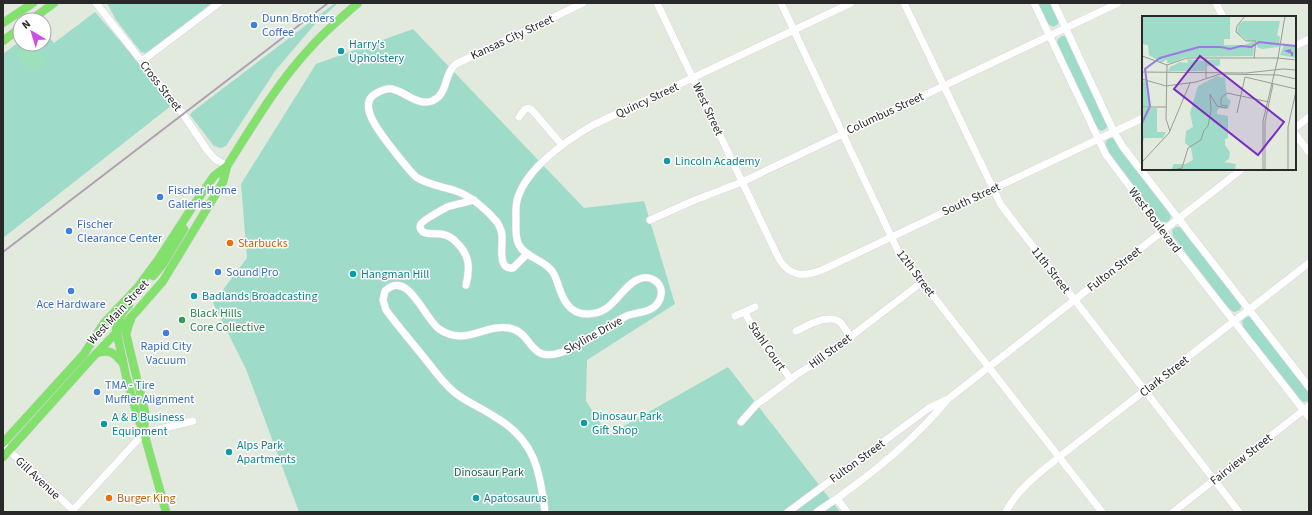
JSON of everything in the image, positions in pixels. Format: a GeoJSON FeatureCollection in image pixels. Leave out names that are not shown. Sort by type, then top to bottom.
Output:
{"type":"FeatureCollection","features":[{"type":"Feature","properties":{"kind":"main road"},"geometry":{"type":"LineString","coordinates":[[3,23],[33,3]]}},
{"type":"Feature","properties":{"kind":"main road"},"geometry":{"type":"LineString","coordinates":[[42,12],[54,3]]}},
{"type":"Feature","properties":{"kind":"main road","name":"West Main Street"},"geometry":{"type":"LineString","coordinates":[[5,446],[116,335],[152,294],[169,272],[223,182],[227,166],[283,80],[310,47],[334,23],[358,3]]}},
{"type":"Feature","properties":{"kind":"main road"},"geometry":{"type":"LineString","coordinates":[[3,41],[12,34]]}},
{"type":"Feature","properties":{"kind":"main road","name":"West Main Street"},"geometry":{"type":"LineString","coordinates":[[3,457],[5,446],[84,354],[104,324],[138,287],[214,176],[227,166]]}},
{"type":"Feature","properties":{"kind":"main road"},"geometry":{"type":"LineString","coordinates":[[166,512],[144,433],[137,415],[116,335],[117,322],[122,312],[163,264],[186,226],[193,206]]}},
{"type":"Feature","properties":{"kind":"main road"},"geometry":{"type":"LineString","coordinates":[[135,313],[126,334],[145,412],[144,433]]}},
{"type":"Feature","properties":{"kind":"main road"},"geometry":{"type":"LineString","coordinates":[[93,340],[104,331],[116,335],[122,342],[133,380],[140,391]]}},
{"type":"Feature","properties":{"kind":"main road"},"geometry":{"type":"LineString","coordinates":[[97,354],[111,352],[124,364]]}},
{"type":"Feature","properties":{"kind":"street","name":"Cross Street"},"geometry":{"type":"LineString","coordinates":[[96,3],[183,114],[207,150],[215,159],[227,166]]}},
{"type":"Feature","properties":{"kind":"street"},"geometry":{"type":"LineString","coordinates":[[142,61],[219,3]]}},
{"type":"Feature","properties":{"kind":"street","name":"Kansas City Street"},"geometry":{"type":"LineString","coordinates":[[526,254],[514,268],[509,269],[506,267],[503,263],[502,256],[503,244],[501,229],[491,216],[474,200],[457,191],[422,181],[416,177],[378,130],[370,115],[368,101],[371,96],[386,89],[391,89],[421,102],[432,101],[444,90],[448,72],[451,67],[462,60],[583,3]]}},
{"type":"Feature","properties":{"kind":"street","name":"West Street"},"geometry":{"type":"LineString","coordinates":[[657,3],[780,259],[786,268],[797,274]]}},
{"type":"Feature","properties":{"kind":"street","name":"12th Street"},"geometry":{"type":"LineString","coordinates":[[781,3],[891,237],[902,256],[1102,512]]}},
{"type":"Feature","properties":{"kind":"street","name":"Quincy Street"},"geometry":{"type":"LineString","coordinates":[[526,254],[520,246],[517,238],[517,199],[522,188],[533,173],[562,145],[593,125],[850,3]]}},
{"type":"Feature","properties":{"kind":"street","name":"11th Street"},"geometry":{"type":"LineString","coordinates":[[904,3],[992,189],[1006,212],[1239,512]]}},
{"type":"Feature","properties":{"kind":"street","name":"West Boulevard"},"geometry":{"type":"LineString","coordinates":[[1034,3],[1098,140],[1111,162],[1234,321],[1306,408],[1309,417]]}},
{"type":"Feature","properties":{"kind":"street","name":"West Boulevard"},"geometry":{"type":"LineString","coordinates":[[1054,3],[1114,132],[1129,156],[1309,387]]}},
{"type":"Feature","properties":{"kind":"street","name":"Columbus Street"},"geometry":{"type":"LineString","coordinates":[[650,220],[695,200],[742,182],[1118,3]]}},
{"type":"Feature","properties":{"kind":"street"},"geometry":{"type":"LineString","coordinates":[[1216,3],[1222,16]]}},
{"type":"Feature","properties":{"kind":"street"},"geometry":{"type":"LineString","coordinates":[[1296,46],[1309,40]]}},
{"type":"Feature","properties":{"kind":"street"},"geometry":{"type":"LineString","coordinates":[[519,117],[525,109],[528,108],[532,110],[562,145]]}},
{"type":"Feature","properties":{"kind":"street"},"geometry":{"type":"LineString","coordinates":[[1296,127],[1309,117]]}},
{"type":"Feature","properties":{"kind":"street","name":"South Street"},"geometry":{"type":"LineString","coordinates":[[797,274],[809,274],[822,270],[1142,118]]}},
{"type":"Feature","properties":{"kind":"street"},"geometry":{"type":"LineString","coordinates":[[1296,135],[1309,152]]}},
{"type":"Feature","properties":{"kind":"street","name":"Fulton Street"},"geometry":{"type":"LineString","coordinates":[[817,512],[886,461],[935,414],[948,399],[1241,170]]}},
{"type":"Feature","properties":{"kind":"street"},"geometry":{"type":"LineString","coordinates":[[466,285],[469,266],[466,253],[463,249],[454,239],[438,233],[428,234],[420,229],[420,227],[425,221],[447,207],[474,200]]}},
{"type":"Feature","properties":{"kind":"street","name":"Skyline Drive"},"geometry":{"type":"LineString","coordinates":[[526,254],[546,265],[551,270],[564,300],[574,311],[581,314],[597,313],[605,310],[611,306],[635,281],[645,277],[651,278],[658,284],[661,293],[659,301],[656,306],[649,310],[623,318],[568,350],[547,355],[536,351],[518,331],[507,328],[494,328],[468,336],[446,333],[430,321],[411,292],[401,286],[390,286],[383,293],[383,300],[386,310],[390,316],[449,388],[517,432],[529,449],[536,463],[545,512]]}},
{"type":"Feature","properties":{"kind":"street","name":"Clark Street"},"geometry":{"type":"LineString","coordinates":[[1006,512],[1012,500],[1059,457],[1309,263]]}},
{"type":"Feature","properties":{"kind":"street","name":"Hill Street"},"geometry":{"type":"LineString","coordinates":[[741,422],[756,405],[791,379],[819,361],[922,282]]}},
{"type":"Feature","properties":{"kind":"street"},"geometry":{"type":"LineString","coordinates":[[735,316],[755,307]]}},
{"type":"Feature","properties":{"kind":"street","name":"Stahl Court"},"geometry":{"type":"LineString","coordinates":[[745,312],[760,339],[791,379]]}},
{"type":"Feature","properties":{"kind":"street"},"geometry":{"type":"LineString","coordinates":[[796,331],[822,320],[833,320],[840,323],[850,336]]}},
{"type":"Feature","properties":{"kind":"street","name":"Fulton Street"},"geometry":{"type":"LineString","coordinates":[[788,512],[929,408],[948,399]]}},
{"type":"Feature","properties":{"kind":"street","name":"Fairview Street"},"geometry":{"type":"LineString","coordinates":[[1173,512],[1306,408]]}},
{"type":"Feature","properties":{"kind":"street"},"geometry":{"type":"LineString","coordinates":[[144,433],[193,421]]}},
{"type":"Feature","properties":{"kind":"street","name":"Gill Avenue"},"geometry":{"type":"LineString","coordinates":[[5,446],[73,510],[144,433]]}},
{"type":"Feature","properties":{"kind":"street"},"geometry":{"type":"LineString","coordinates":[[836,499],[847,512]]}},
{"type":"Feature","properties":{"kind":"green space"},"geometry":{"type":"Polygon","coordinates":[[[107,3],[212,3],[149,52],[145,53],[141,52],[116,20],[107,3]]]}},
{"type":"Feature","properties":{"kind":"green space"},"geometry":{"type":"Polygon","coordinates":[[[335,3],[338,3],[315,24],[275,71],[226,146],[221,148],[214,146],[190,115],[192,112],[335,3]]]}},
{"type":"Feature","properties":{"kind":"green space"},"geometry":{"type":"Polygon","coordinates":[[[1037,3],[1052,3],[1059,18],[1058,24],[1053,27],[1048,24],[1037,3]]]}},
{"type":"Feature","properties":{"kind":"green space"},"geometry":{"type":"Polygon","coordinates":[[[95,12],[135,58],[172,105],[3,238],[3,54],[12,47],[12,52],[52,52],[52,41],[54,43],[95,12]]]}},
{"type":"Feature","properties":{"kind":"green space","name":"Dinosaur Park"},"geometry":{"type":"Polygon","coordinates":[[[413,29],[584,208],[644,201],[675,304],[587,360],[586,401],[608,435],[728,367],[840,512],[299,512],[246,369],[213,303],[247,258],[241,184],[316,64],[413,29]]]}},
{"type":"Feature","properties":{"kind":"green space"},"geometry":{"type":"Polygon","coordinates":[[[1062,36],[1066,36],[1108,126],[1104,130],[1101,131],[1097,128],[1057,43],[1058,39],[1062,36]]]}},
{"type":"Feature","properties":{"kind":"green space"},"geometry":{"type":"Polygon","coordinates":[[[40,52],[47,61],[31,73],[15,53],[40,52]]]}},
{"type":"Feature","properties":{"kind":"green space"},"geometry":{"type":"Polygon","coordinates":[[[1110,138],[1113,138],[1170,212],[1171,217],[1168,222],[1160,221],[1113,161],[1108,151],[1106,142],[1110,138]]]}},
{"type":"Feature","properties":{"kind":"green space"},"geometry":{"type":"Polygon","coordinates":[[[1176,227],[1181,227],[1242,304],[1240,310],[1234,312],[1229,309],[1173,236],[1172,230],[1176,227]]]}},
{"type":"Feature","properties":{"kind":"green space"},"geometry":{"type":"Polygon","coordinates":[[[1246,317],[1251,317],[1309,390],[1309,401],[1303,402],[1299,400],[1243,327],[1242,321],[1246,317]]]}},
{"type":"Feature","properties":{"kind":"railway"},"geometry":{"type":"LineString","coordinates":[[3,252],[328,3]]}},
{"type":"Feature","properties":{"kind":"place","name":"Dunn Brothers Coffee"},"geometry":{"type":"Point","coordinates":[254,25]}},
{"type":"Feature","properties":{"kind":"place","name":"Harry's Upholstery"},"geometry":{"type":"Point","coordinates":[341,51]}},
{"type":"Feature","properties":{"kind":"place","name":"Lincoln Academy"},"geometry":{"type":"Point","coordinates":[667,161]}},
{"type":"Feature","properties":{"kind":"place","name":"Fischer Home Galleries"},"geometry":{"type":"Point","coordinates":[160,197]}},
{"type":"Feature","properties":{"kind":"place","name":"Fischer Clearance Center"},"geometry":{"type":"Point","coordinates":[69,231]}},
{"type":"Feature","properties":{"kind":"place","name":"Starbucks"},"geometry":{"type":"Point","coordinates":[230,243]}},
{"type":"Feature","properties":{"kind":"place","name":"Sound Pro"},"geometry":{"type":"Point","coordinates":[218,272]}},
{"type":"Feature","properties":{"kind":"place","name":"Hangman Hill"},"geometry":{"type":"Point","coordinates":[353,274]}},
{"type":"Feature","properties":{"kind":"place","name":"Ace Hardware"},"geometry":{"type":"Point","coordinates":[71,291]}},
{"type":"Feature","properties":{"kind":"place","name":"Badlands Broadcasting"},"geometry":{"type":"Point","coordinates":[194,296]}},
{"type":"Feature","properties":{"kind":"place","name":"Black Hills Core Collective"},"geometry":{"type":"Point","coordinates":[182,320]}},
{"type":"Feature","properties":{"kind":"place","name":"Rapid City Vacuum"},"geometry":{"type":"Point","coordinates":[166,333]}},
{"type":"Feature","properties":{"kind":"place","name":"TMA - Tire Muffler Alignment"},"geometry":{"type":"Point","coordinates":[97,392]}},
{"type":"Feature","properties":{"kind":"place","name":"Dinosaur Park Gift Shop"},"geometry":{"type":"Point","coordinates":[584,423]}},
{"type":"Feature","properties":{"kind":"place","name":"A & B Business Equipment"},"geometry":{"type":"Point","coordinates":[104,424]}},
{"type":"Feature","properties":{"kind":"place","name":"Alps Park Apartments"},"geometry":{"type":"Point","coordinates":[229,452]}},
{"type":"Feature","properties":{"kind":"place","name":"Burger King"},"geometry":{"type":"Point","coordinates":[109,498]}},
{"type":"Feature","properties":{"kind":"place","name":"Apatosaurus"},"geometry":{"type":"Point","coordinates":[476,498]}}]}
